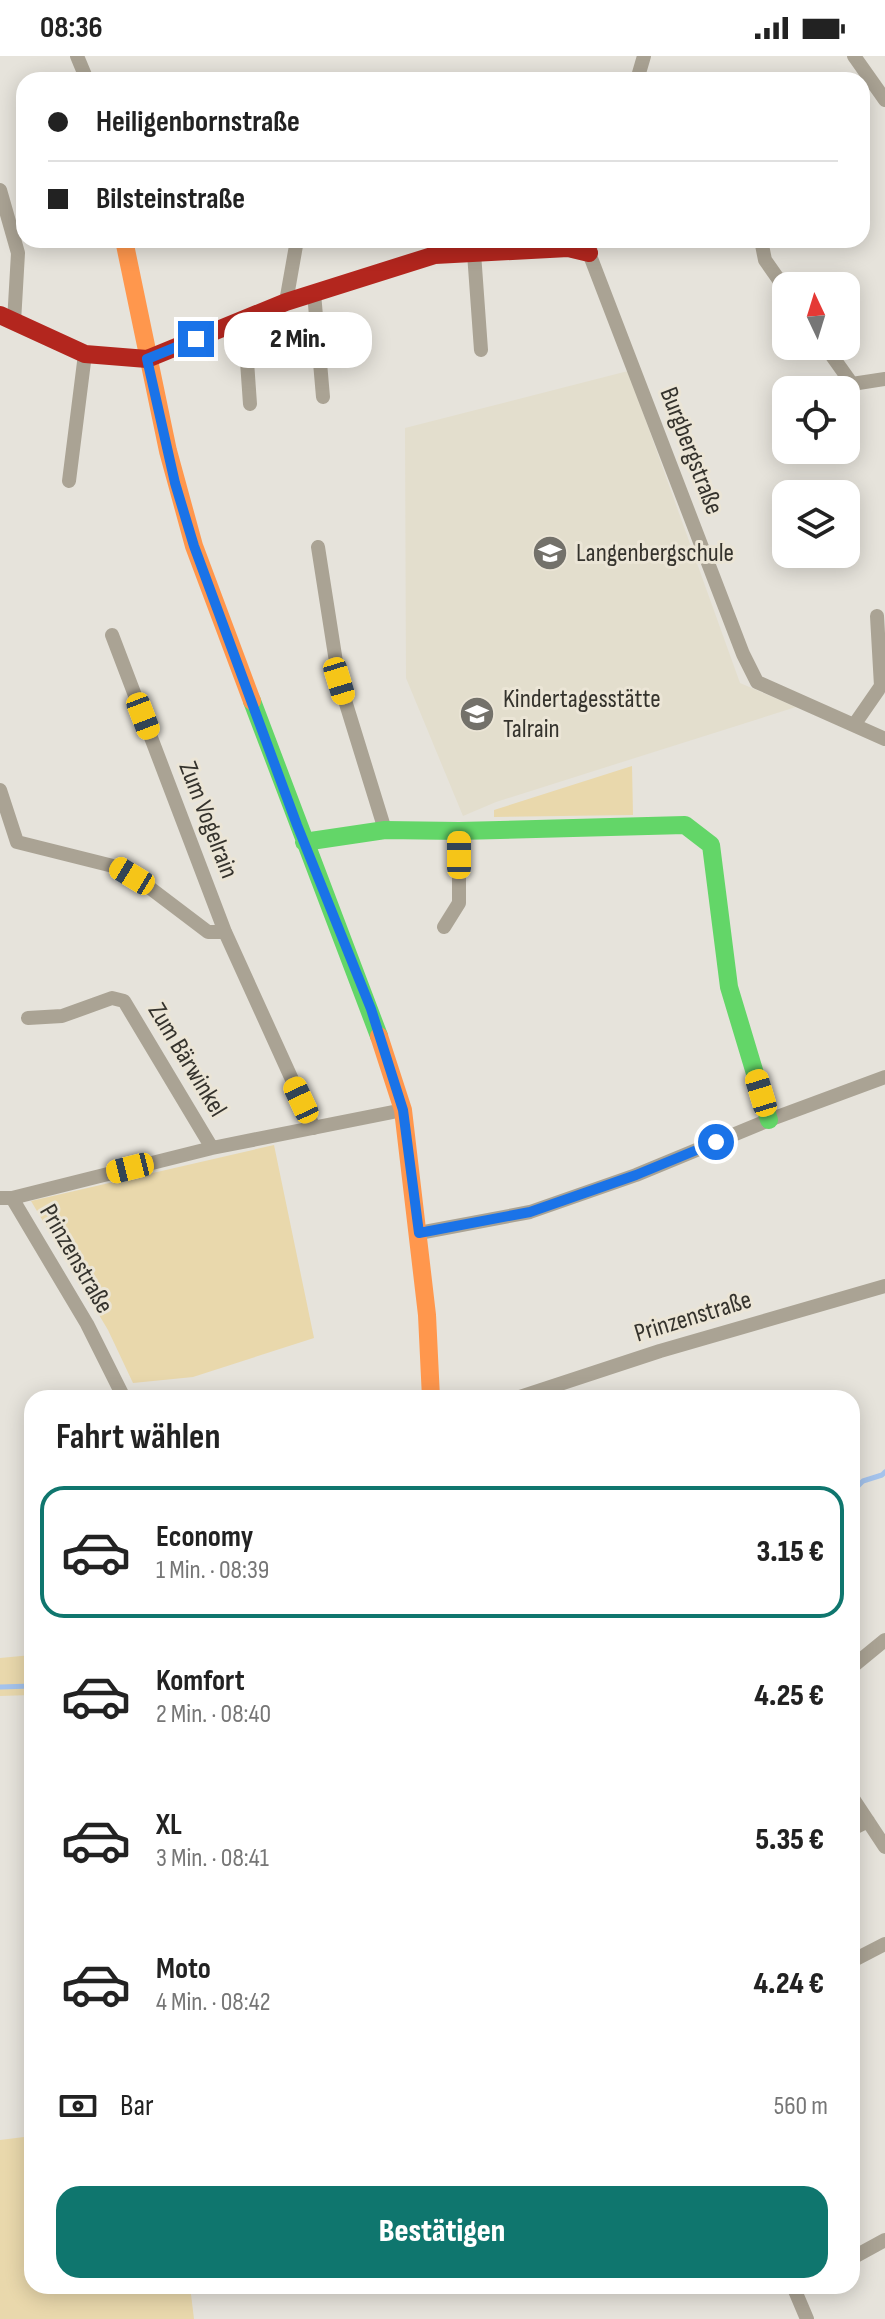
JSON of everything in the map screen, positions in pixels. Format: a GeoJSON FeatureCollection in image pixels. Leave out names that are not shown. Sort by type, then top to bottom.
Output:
{"type":"FeatureCollection","features":[{"type":"Feature","properties":{"kind":"street"},"geometry":{"type":"LineString","coordinates":[[870,79],[885,100]]}},
{"type":"Feature","properties":{"kind":"street"},"geometry":{"type":"LineString","coordinates":[[0,190],[16,246]]}},
{"type":"Feature","properties":{"kind":"street"},"geometry":{"type":"LineString","coordinates":[[17,248],[7,319],[85,354],[147,359],[286,302],[435,255],[568,248]]}},
{"type":"Feature","properties":{"kind":"street"},"geometry":{"type":"LineString","coordinates":[[126,248],[175,483],[194,546],[304,842],[371,1009],[403,1110],[430,1338],[431,1390]]}},
{"type":"Feature","properties":{"kind":"street"},"geometry":{"type":"LineString","coordinates":[[286,302],[296,248]]}},
{"type":"Feature","properties":{"kind":"street","name":"Burgbergstraße"},"geometry":{"type":"LineString","coordinates":[[591,248],[743,654],[757,682],[885,739]]}},
{"type":"Feature","properties":{"kind":"street"},"geometry":{"type":"LineString","coordinates":[[763,248],[765,260],[773,272]]}},
{"type":"Feature","properties":{"kind":"street"},"geometry":{"type":"LineString","coordinates":[[474,253],[481,350]]}},
{"type":"Feature","properties":{"kind":"street"},"geometry":{"type":"LineString","coordinates":[[314,293],[323,397]]}},
{"type":"Feature","properties":{"kind":"street"},"geometry":{"type":"LineString","coordinates":[[244,319],[250,404]]}},
{"type":"Feature","properties":{"kind":"street"},"geometry":{"type":"LineString","coordinates":[[69,481],[85,354]]}},
{"type":"Feature","properties":{"kind":"street"},"geometry":{"type":"LineString","coordinates":[[835,360],[852,384],[885,379]]}},
{"type":"Feature","properties":{"kind":"street"},"geometry":{"type":"LineString","coordinates":[[318,547],[339,681],[385,830]]}},
{"type":"Feature","properties":{"kind":"street"},"geometry":{"type":"LineString","coordinates":[[854,725],[883,685],[877,616]]}},
{"type":"Feature","properties":{"kind":"street","name":"Zum Vogelrain"},"geometry":{"type":"LineString","coordinates":[[112,635],[225,932],[314,1128]]}},
{"type":"Feature","properties":{"kind":"street"},"geometry":{"type":"LineString","coordinates":[[0,790],[17,842],[117,867],[208,932],[225,932]]}},
{"type":"Feature","properties":{"kind":"street"},"geometry":{"type":"LineString","coordinates":[[304,842],[385,830],[685,825],[711,845],[729,987],[769,1120]]}},
{"type":"Feature","properties":{"kind":"street"},"geometry":{"type":"LineString","coordinates":[[444,927],[459,903],[459,831]]}},
{"type":"Feature","properties":{"kind":"street","name":"Zum Bärwinkel"},"geometry":{"type":"LineString","coordinates":[[28,1018],[62,1016],[112,998],[124,1001],[212,1148]]}},
{"type":"Feature","properties":{"kind":"street"},"geometry":{"type":"LineString","coordinates":[[419,1233],[530,1212],[636,1175],[769,1120],[885,1077]]}},
{"type":"Feature","properties":{"kind":"street","name":"Zum Bärwinkel"},"geometry":{"type":"LineString","coordinates":[[6,1198],[212,1148],[403,1110]]}},
{"type":"Feature","properties":{"kind":"street","name":"Prinzenstraße"},"geometry":{"type":"LineString","coordinates":[[6,1198],[87,1324],[120,1390]]}},
{"type":"Feature","properties":{"kind":"street","name":"Prinzenstraße"},"geometry":{"type":"LineString","coordinates":[[541,1390],[660,1351],[885,1286]]}},
{"type":"Feature","properties":{"kind":"street"},"geometry":{"type":"LineString","coordinates":[[860,1660],[885,1640]]}},
{"type":"Feature","properties":{"kind":"street"},"geometry":{"type":"LineString","coordinates":[[860,1809],[885,1847]]}},
{"type":"Feature","properties":{"kind":"street"},"geometry":{"type":"LineString","coordinates":[[860,1825],[868,1821]]}},
{"type":"Feature","properties":{"kind":"street"},"geometry":{"type":"LineString","coordinates":[[860,1957],[885,1944]]}},
{"type":"Feature","properties":{"kind":"street"},"geometry":{"type":"LineString","coordinates":[[860,2254],[885,2240]]}},
{"type":"Feature","properties":{"kind":"street"},"geometry":{"type":"LineString","coordinates":[[799,2294],[807,2319]]}},
{"type":"Feature","properties":{"kind":"shaded area","name":"Langenbergschule"},"geometry":{"type":"Polygon","coordinates":[[[628,371],[740,683],[796,707],[496,802],[463,816],[406,678],[405,428],[628,371]]]}},
{"type":"Feature","properties":{"kind":"shaded area"},"geometry":{"type":"Polygon","coordinates":[[[632,766],[633,815],[494,817],[494,810],[632,766]]]}},
{"type":"Feature","properties":{"kind":"shaded area"},"geometry":{"type":"Polygon","coordinates":[[[274,1145],[314,1338],[193,1377],[133,1383],[108,1330],[31,1201],[274,1145]]]}},
{"type":"Feature","properties":{"kind":"shaded area"},"geometry":{"type":"Polygon","coordinates":[[[24,1656],[24,1695],[0,1696],[0,1658],[24,1656]]]}},
{"type":"Feature","properties":{"kind":"shaded area"},"geometry":{"type":"Polygon","coordinates":[[[24,2137],[24,2294],[191,2294],[194,2319],[0,2319],[0,2140],[24,2137]]]}},
{"type":"Feature","properties":{"kind":"waterway"},"geometry":{"type":"LineString","coordinates":[[860,1484],[885,1472]]}},
{"type":"Feature","properties":{"kind":"waterway"},"geometry":{"type":"LineString","coordinates":[[0,1687],[24,1686]]}},
{"type":"Feature","properties":{"kind":"traffic: fast"},"geometry":{"type":"LineString","coordinates":[[252,701],[379,1036]]}},
{"type":"Feature","properties":{"kind":"traffic: fast"},"geometry":{"type":"LineString","coordinates":[[304,842],[385,830],[685,825],[711,845],[729,987],[769,1120]]}},
{"type":"Feature","properties":{"kind":"traffic: slow"},"geometry":{"type":"LineString","coordinates":[[126,248],[168,451],[194,546],[252,701]]}},
{"type":"Feature","properties":{"kind":"traffic: slow"},"geometry":{"type":"LineString","coordinates":[[379,1036],[403,1110],[427,1315],[431,1390]]}},
{"type":"Feature","properties":{"kind":"traffic: jam"},"geometry":{"type":"LineString","coordinates":[[0,315],[85,354],[147,359],[286,302],[435,255],[568,248],[589,253]]}},
{"type":"Feature","properties":{"kind":"place","name":"Langenbergschule"},"geometry":{"type":"Point","coordinates":[550,553]}},
{"type":"Feature","properties":{"kind":"place","name":"Kindertagesstätte Talrain"},"geometry":{"type":"Point","coordinates":[477,714]}},
{"type":"Feature","properties":{"kind":"route"},"geometry":{"type":"LineString","coordinates":[[196,339],[147,359],[175,483],[239,673],[371,1009],[403,1110],[419,1233],[530,1212],[636,1175],[716,1142]]}}]}
